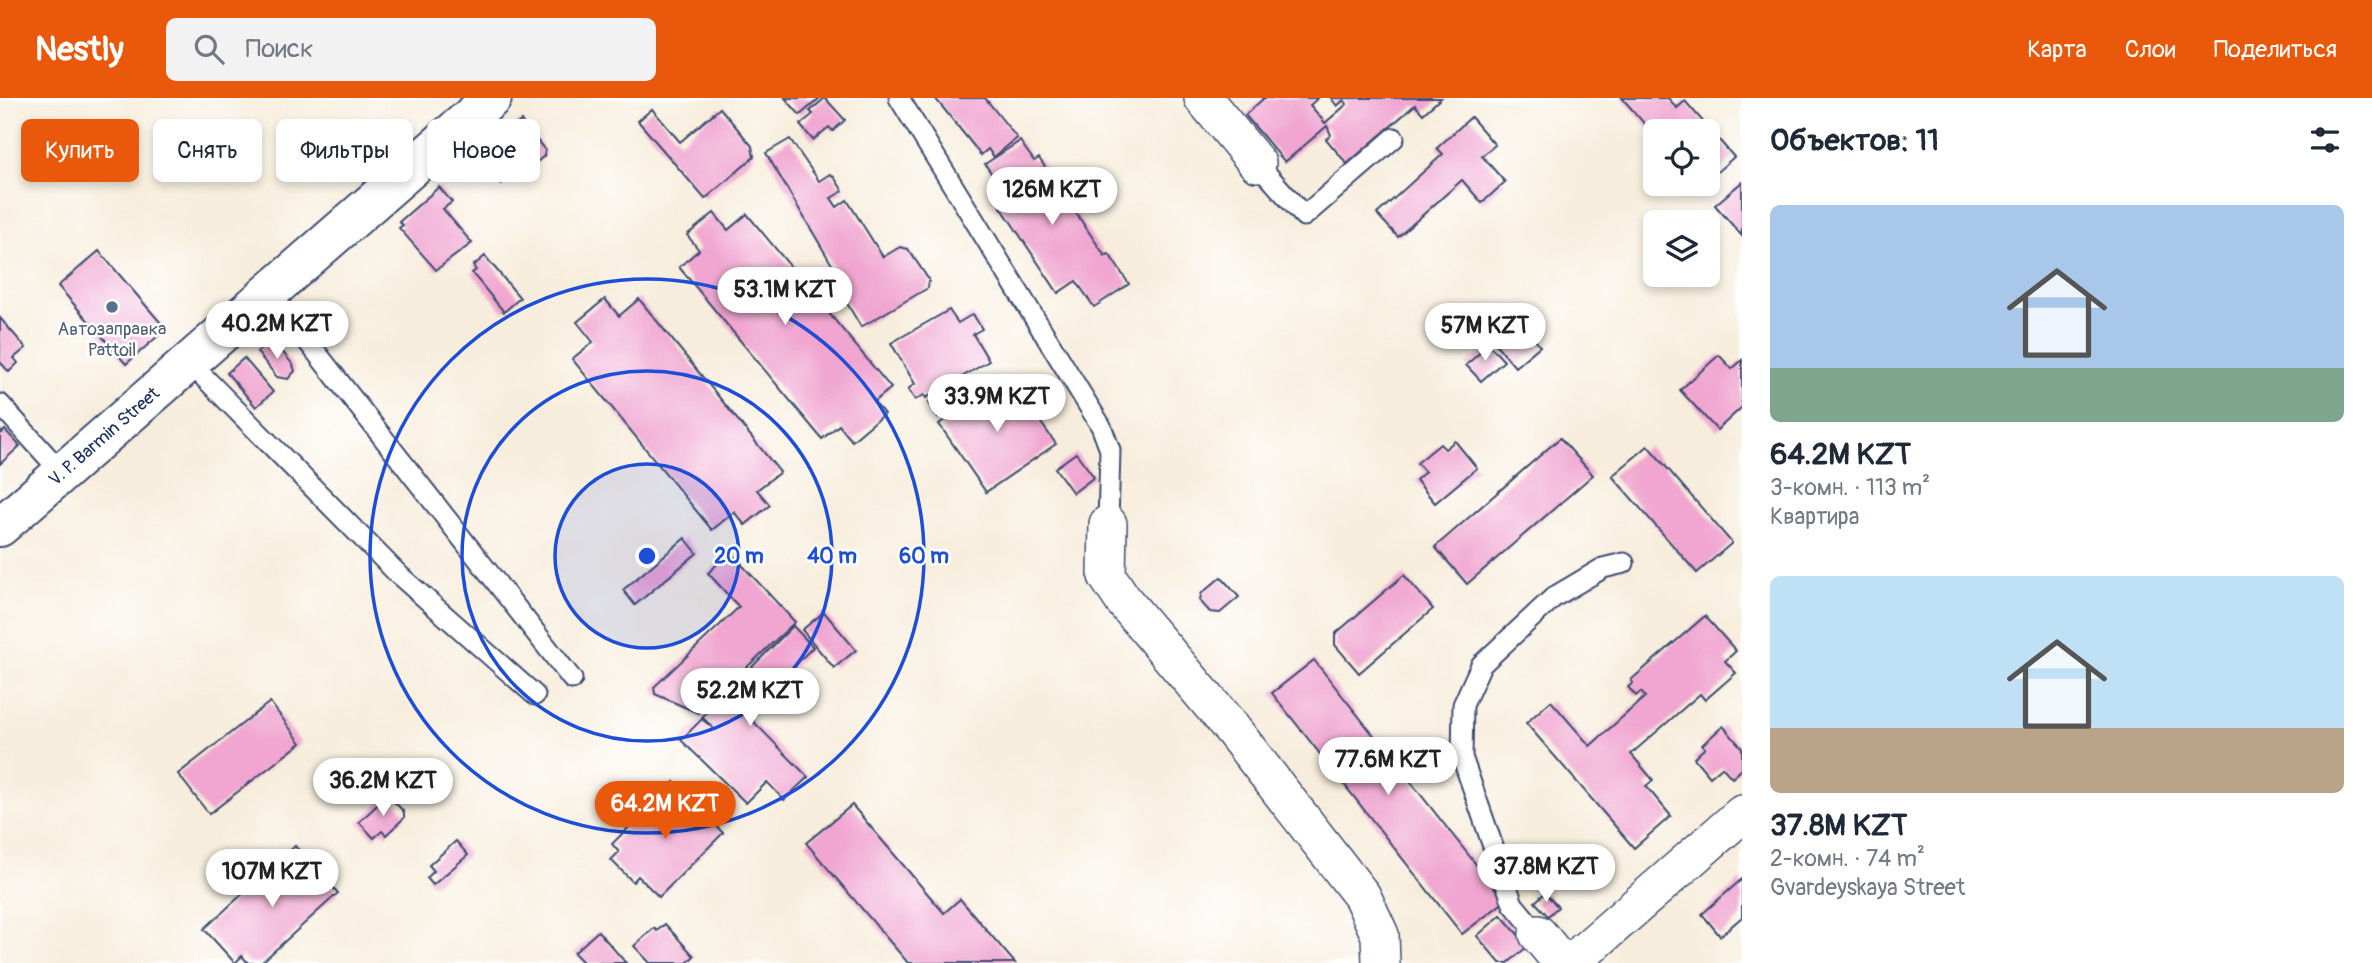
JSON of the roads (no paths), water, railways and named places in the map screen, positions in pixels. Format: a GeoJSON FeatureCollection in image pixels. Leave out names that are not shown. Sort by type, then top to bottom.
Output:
{"type":"FeatureCollection","features":[{"type":"Feature","properties":{"kind":"street","name":"V. P. Barmin Street"},"geometry":{"type":"LineString","coordinates":[[0,527],[492,98]]}},
{"type":"Feature","properties":{"kind":"street"},"geometry":{"type":"LineString","coordinates":[[1203,98],[1257,163]]}},
{"type":"Feature","properties":{"kind":"street"},"geometry":{"type":"LineString","coordinates":[[1108,524],[1107,576],[1123,600],[1232,729],[1362,896],[1380,935],[1381,963]]}},
{"type":"Feature","properties":{"kind":"street"},"geometry":{"type":"LineString","coordinates":[[1571,963],[1742,814]]}},
{"type":"Feature","properties":{"kind":"street"},"geometry":{"type":"LineString","coordinates":[[1538,934],[1562,963]]}},
{"type":"Feature","properties":{"kind":"lane"},"geometry":{"type":"LineString","coordinates":[[899,98],[1101,426],[1110,450],[1108,524]]}},
{"type":"Feature","properties":{"kind":"lane"},"geometry":{"type":"LineString","coordinates":[[1257,163],[1304,216],[1394,138]]}},
{"type":"Feature","properties":{"kind":"lane"},"geometry":{"type":"LineString","coordinates":[[269,292],[572,679]]}},
{"type":"Feature","properties":{"kind":"lane"},"geometry":{"type":"LineString","coordinates":[[189,362],[399,575],[535,695]]}},
{"type":"Feature","properties":{"kind":"lane"},"geometry":{"type":"LineString","coordinates":[[0,404],[62,473]]}},
{"type":"Feature","properties":{"kind":"lane"},"geometry":{"type":"LineString","coordinates":[[1538,934],[1513,904],[1462,757],[1463,705],[1481,665],[1545,605],[1603,568],[1624,563]]}},
{"type":"Feature","properties":{"kind":"place","name":"Автозаправка Pattoil"},"geometry":{"type":"Point","coordinates":[112,307]}}]}
